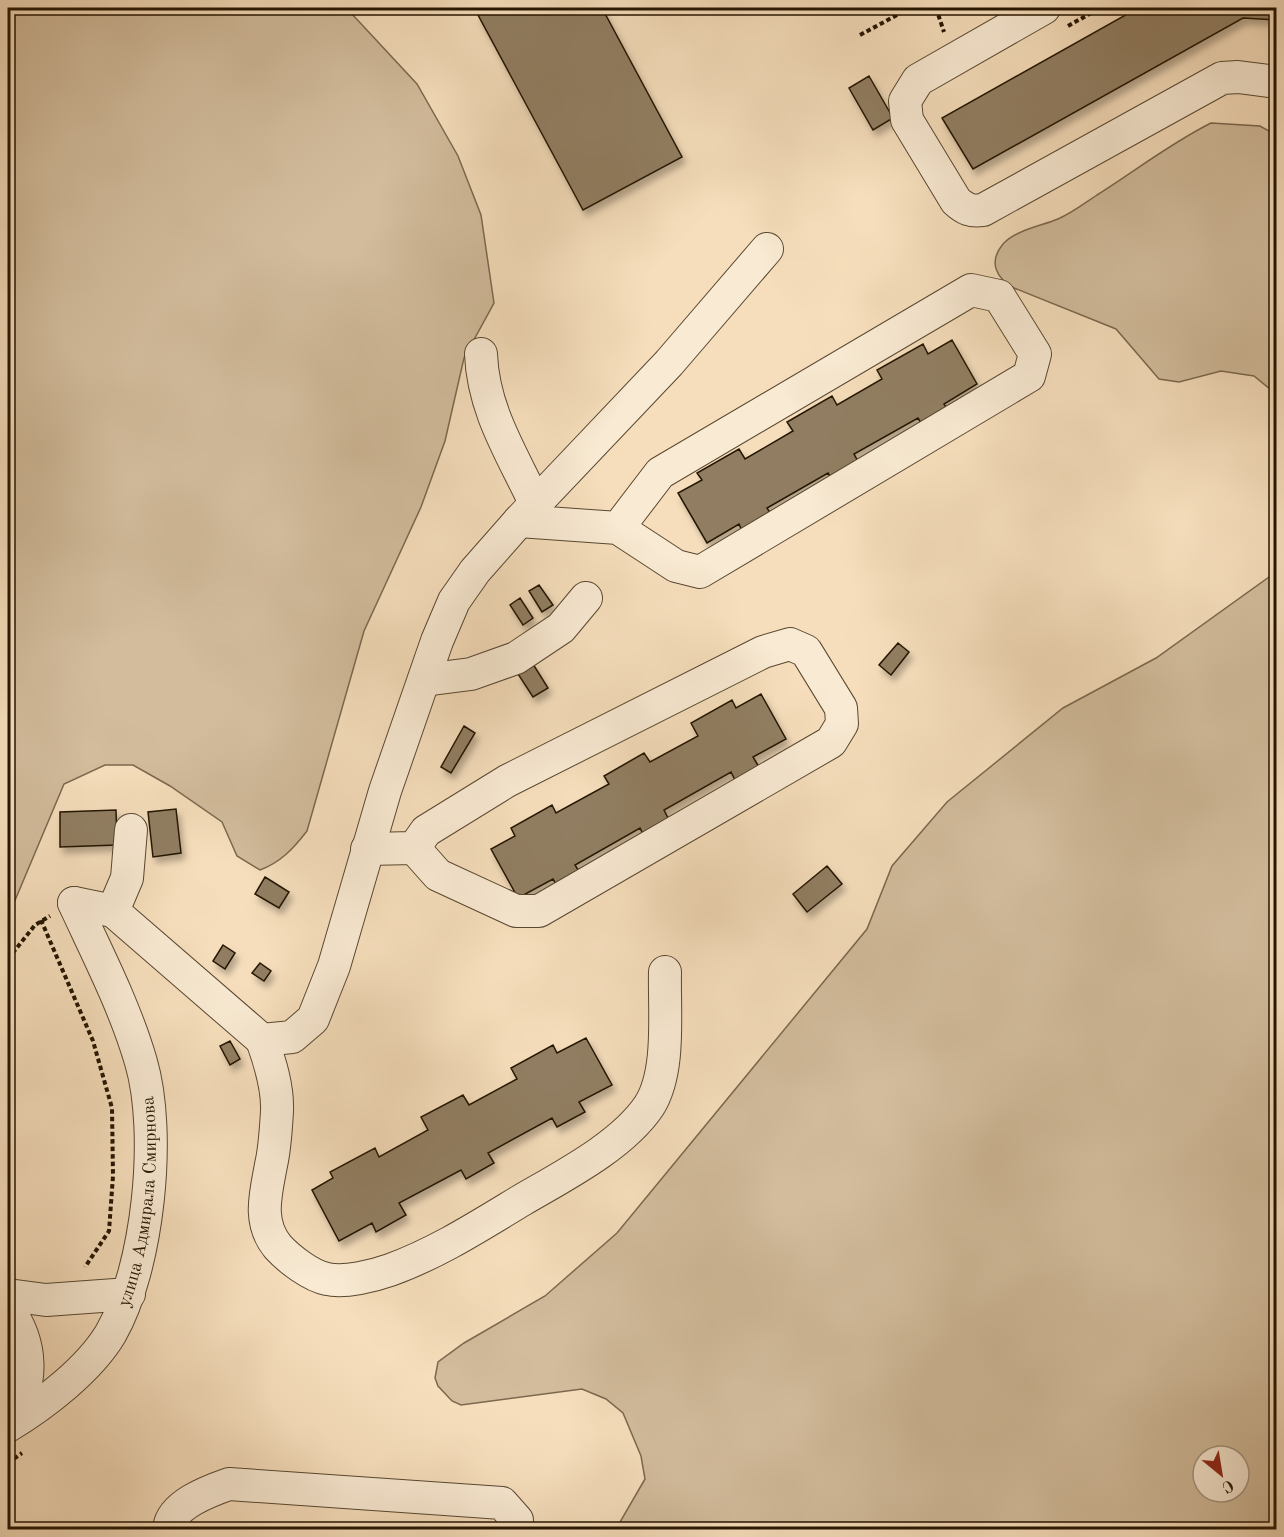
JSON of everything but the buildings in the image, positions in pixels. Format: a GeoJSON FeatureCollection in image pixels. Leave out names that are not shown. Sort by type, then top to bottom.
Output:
{"type":"FeatureCollection","features":[{"type":"Feature","properties":{"kind":"street"},"geometry":{"type":"LineString","coordinates":[[1052,19],[918,80],[905,101],[907,120],[956,201],[964,208],[974,211],[983,210],[1222,78],[1238,77],[1276,82]]}},
{"type":"Feature","properties":{"kind":"street"},"geometry":{"type":"LineString","coordinates":[[262,1040],[292,1037],[313,1019],[334,966],[367,849],[424,680],[454,601],[475,571],[527,512],[669,363],[767,249]]}},
{"type":"Feature","properties":{"kind":"street"},"geometry":{"type":"LineString","coordinates":[[527,512],[618,528],[676,566],[700,572],[1029,376],[1035,354],[999,296],[971,290],[660,473],[618,528]]}},
{"type":"Feature","properties":{"kind":"street"},"geometry":{"type":"LineString","coordinates":[[481,354],[487,402],[527,512]]}},
{"type":"Feature","properties":{"kind":"street"},"geometry":{"type":"LineString","coordinates":[[424,680],[471,674],[516,658],[561,628],[586,598]]}},
{"type":"Feature","properties":{"kind":"street"},"geometry":{"type":"LineString","coordinates":[[367,849],[414,848],[438,875],[516,911],[539,911],[831,742],[842,724],[841,708],[806,651],[790,645],[763,652],[507,781],[426,831],[414,848]]}},
{"type":"Feature","properties":{"kind":"street"},"geometry":{"type":"LineString","coordinates":[[113,910],[127,878],[131,830]]}},
{"type":"Feature","properties":{"kind":"street"},"geometry":{"type":"LineString","coordinates":[[75,903],[113,910],[262,1040],[272,1067],[277,1109],[272,1163],[263,1199],[267,1229],[279,1247],[304,1268],[327,1279],[354,1278],[388,1271],[444,1247],[561,1177],[626,1133],[650,1105],[663,1072],[665,972]]}},
{"type":"Feature","properties":{"kind":"street","name":"улица Адмирала Смирнова"},"geometry":{"type":"LineString","coordinates":[[8,1426],[67,1385],[110,1334],[129,1294],[144,1226],[149,1174],[149,1101],[142,1064],[129,1027],[75,903]]}},
{"type":"Feature","properties":{"kind":"street"},"geometry":{"type":"LineString","coordinates":[[8,1295],[46,1300],[129,1294]]}},
{"type":"Feature","properties":{"kind":"street"},"geometry":{"type":"LineString","coordinates":[[8,1309],[24,1339],[28,1368],[20,1400],[8,1419]]}},
{"type":"Feature","properties":{"kind":"street"},"geometry":{"type":"LineString","coordinates":[[169,1530],[169,1522],[183,1507],[208,1492],[229,1484],[502,1503],[517,1520],[517,1530]]}},
{"type":"Feature","properties":{"kind":"path"},"geometry":{"type":"LineString","coordinates":[[860,35],[910,8]]}},
{"type":"Feature","properties":{"kind":"path"},"geometry":{"type":"LineString","coordinates":[[1052,19],[1100,8]]}},
{"type":"Feature","properties":{"kind":"path"},"geometry":{"type":"LineString","coordinates":[[8,959],[41,920],[75,903]]}},
{"type":"Feature","properties":{"kind":"path"},"geometry":{"type":"LineString","coordinates":[[41,920],[93,1041],[112,1108],[113,1176],[109,1231],[83,1269]]}},
{"type":"Feature","properties":{"kind":"shaded area"},"geometry":{"type":"Polygon","coordinates":[[[8,8],[361,8],[351,13],[417,84],[458,156],[481,215],[494,303],[464,358],[445,441],[421,507],[364,631],[307,831],[297,844],[274,863],[260,870],[237,856],[222,822],[170,786],[133,765],[105,765],[64,784],[8,917],[8,8]]]}},
{"type":"Feature","properties":{"kind":"shaded area"},"geometry":{"type":"Polygon","coordinates":[[[1211,123],[1260,126],[1276,135],[1276,394],[1254,376],[1221,371],[1179,382],[1159,379],[1116,329],[1014,288],[996,269],[998,251],[1008,239],[1068,214],[1167,148],[1211,123]]]}},
{"type":"Feature","properties":{"kind":"shaded area"},"geometry":{"type":"Polygon","coordinates":[[[1276,572],[1276,1529],[616,1529],[645,1479],[641,1456],[623,1413],[606,1399],[582,1389],[461,1405],[452,1401],[438,1386],[435,1378],[438,1362],[464,1343],[545,1296],[617,1233],[867,929],[892,866],[947,802],[1063,708],[1156,658],[1276,572]]]}}]}
